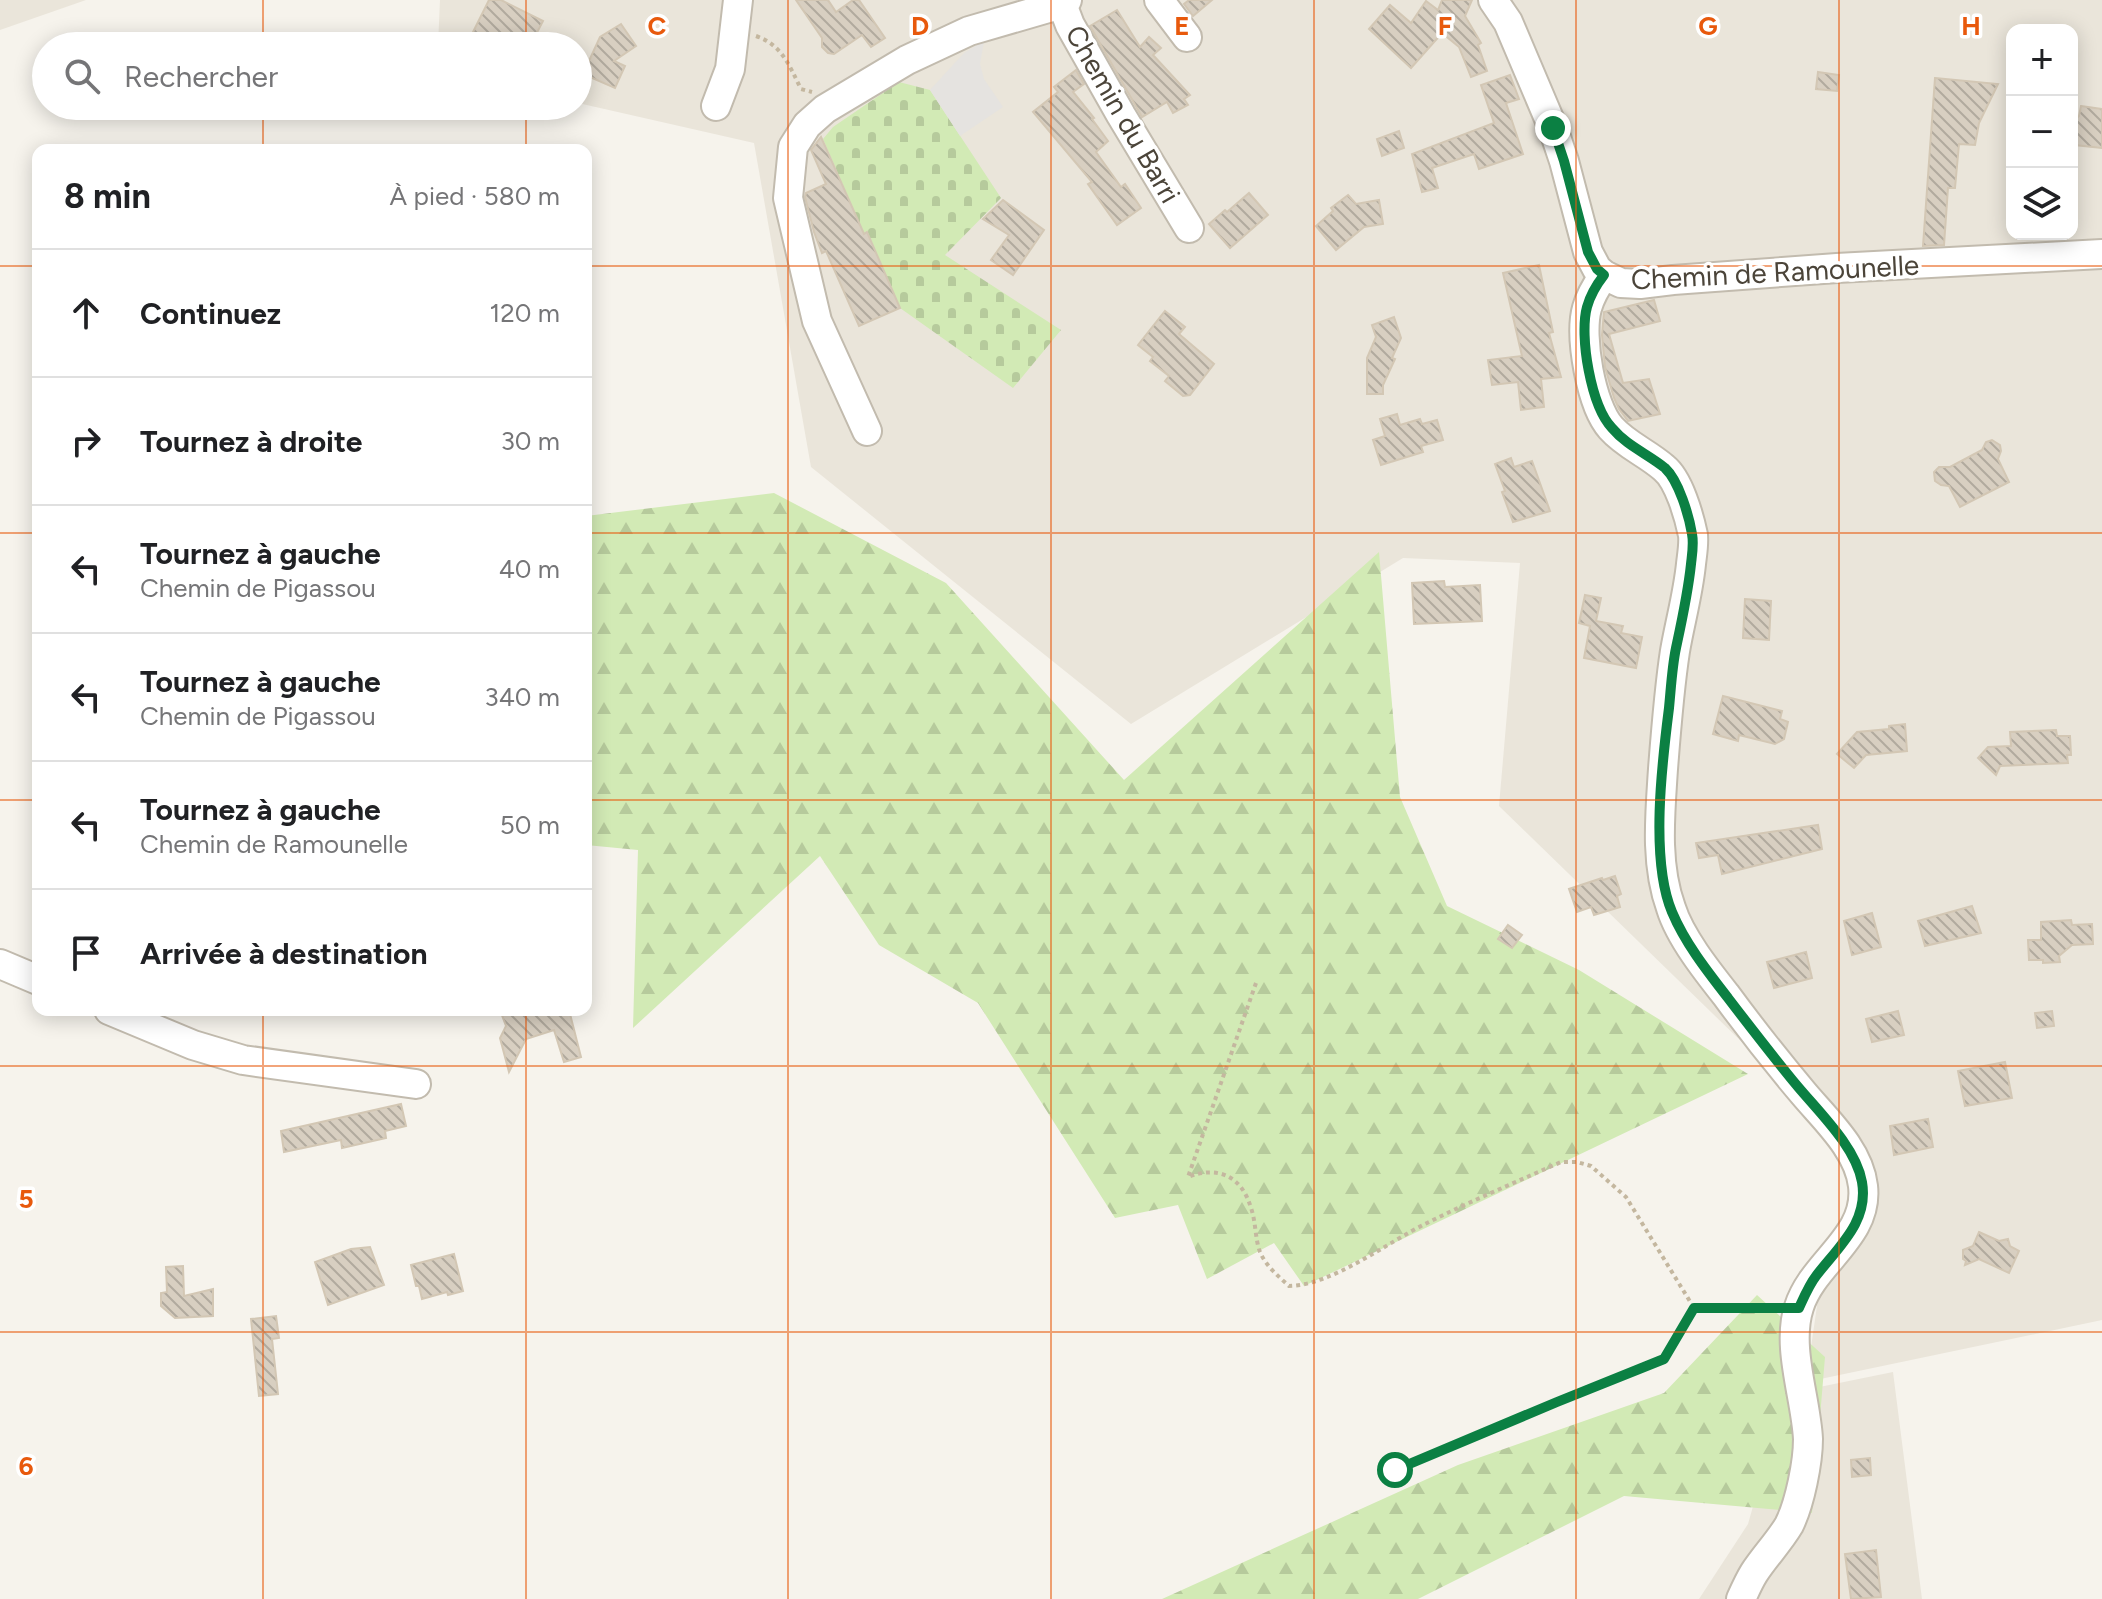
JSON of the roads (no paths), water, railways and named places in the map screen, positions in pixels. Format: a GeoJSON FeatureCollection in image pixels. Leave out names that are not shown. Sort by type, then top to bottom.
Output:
{"type":"FeatureCollection","features":[{"type":"Feature","properties":{"kind":"street"},"geometry":{"type":"LineString","coordinates":[[716,106],[730,69],[738,0]]}},
{"type":"Feature","properties":{"kind":"street"},"geometry":{"type":"LineString","coordinates":[[1159,0],[1187,37]]}},
{"type":"Feature","properties":{"kind":"street","name":"Chemin de Ramounelle"},"geometry":{"type":"LineString","coordinates":[[1493,0],[1508,22],[1553,128],[1588,252],[1597,269],[1621,283],[2102,254]]}},
{"type":"Feature","properties":{"kind":"street"},"geometry":{"type":"LineString","coordinates":[[867,431],[817,321],[788,198],[793,147],[807,125],[825,109],[907,60],[969,31],[1065,2]]}},
{"type":"Feature","properties":{"kind":"street","name":"Chemin du Barri"},"geometry":{"type":"LineString","coordinates":[[1065,2],[1070,25],[1189,228]]}},
{"type":"Feature","properties":{"kind":"street"},"geometry":{"type":"LineString","coordinates":[[1604,275],[1587,306],[1584,326],[1592,389],[1599,410],[1611,428],[1635,449],[1667,469],[1683,499],[1693,538],[1687,597],[1675,651],[1661,804],[1660,848],[1671,911],[1699,961],[1768,1051],[1836,1131],[1857,1164],[1862,1182],[1859,1218],[1845,1242],[1814,1278],[1799,1308],[1794,1344],[1808,1441],[1802,1485],[1789,1524],[1753,1574],[1741,1599]]}},
{"type":"Feature","properties":{"kind":"street"},"geometry":{"type":"LineString","coordinates":[[0,964],[32,977]]}},
{"type":"Feature","properties":{"kind":"street"},"geometry":{"type":"LineString","coordinates":[[123,1016],[193,1045],[243,1060],[416,1084]]}}]}
